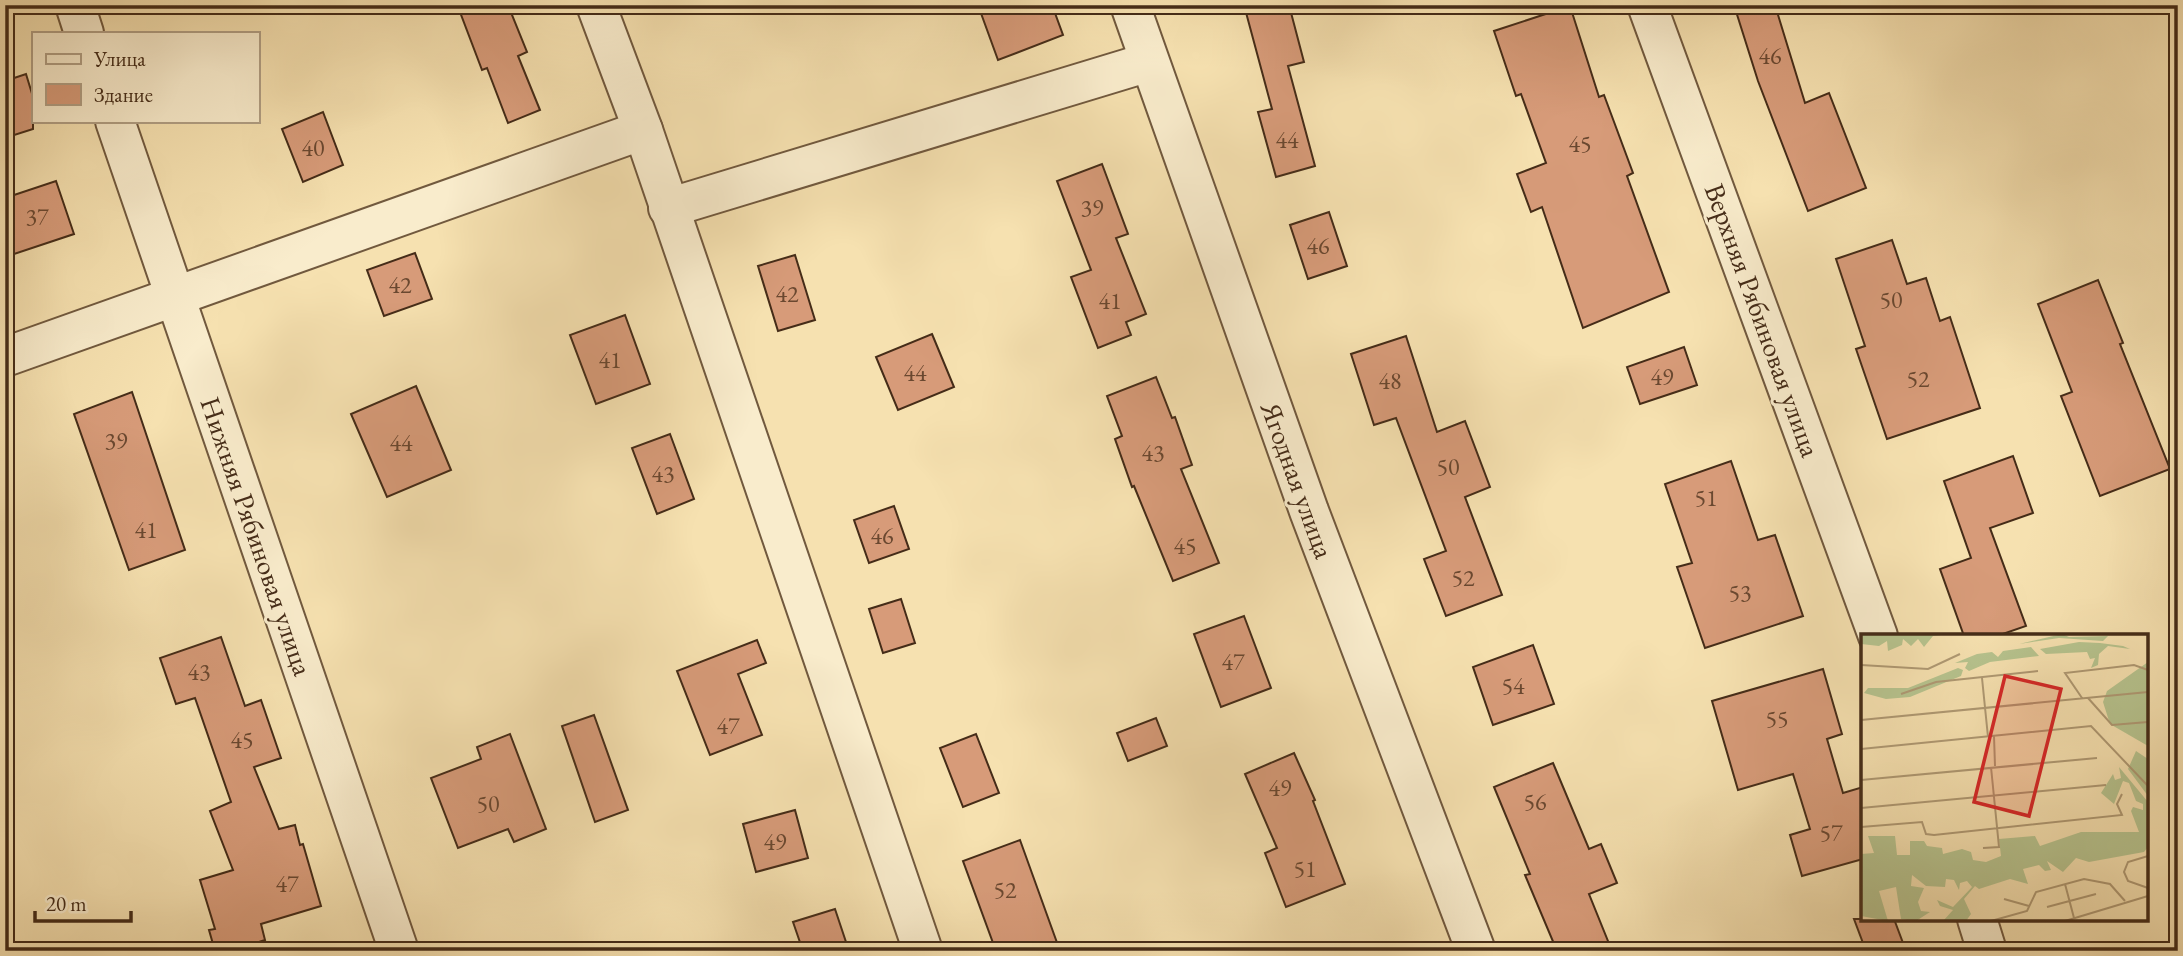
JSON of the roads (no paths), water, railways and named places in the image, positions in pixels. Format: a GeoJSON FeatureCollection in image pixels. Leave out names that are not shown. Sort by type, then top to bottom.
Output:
{"type":"FeatureCollection","features":[{"type":"Feature","properties":{"kind":"street"},"geometry":{"type":"LineString","coordinates":[[75,5],[84,32]]}},
{"type":"Feature","properties":{"kind":"street"},"geometry":{"type":"LineString","coordinates":[[596,5],[643,130],[923,951]]}},
{"type":"Feature","properties":{"kind":"street","name":"Ягодная улица"},"geometry":{"type":"LineString","coordinates":[[1130,5],[1309,511],[1476,951]]}},
{"type":"Feature","properties":{"kind":"street","name":"Верхняя Рябиновая улица"},"geometry":{"type":"LineString","coordinates":[[1647,5],[1877,634]]}},
{"type":"Feature","properties":{"kind":"street"},"geometry":{"type":"LineString","coordinates":[[668,208],[1149,62]]}},
{"type":"Feature","properties":{"kind":"street","name":"Нижняя Рябиновая улица"},"geometry":{"type":"LineString","coordinates":[[115,122],[399,951]]}},
{"type":"Feature","properties":{"kind":"street"},"geometry":{"type":"LineString","coordinates":[[5,357],[643,130]]}},
{"type":"Feature","properties":{"kind":"street"},"geometry":{"type":"LineString","coordinates":[[1977,921],[1987,951]]}}]}
